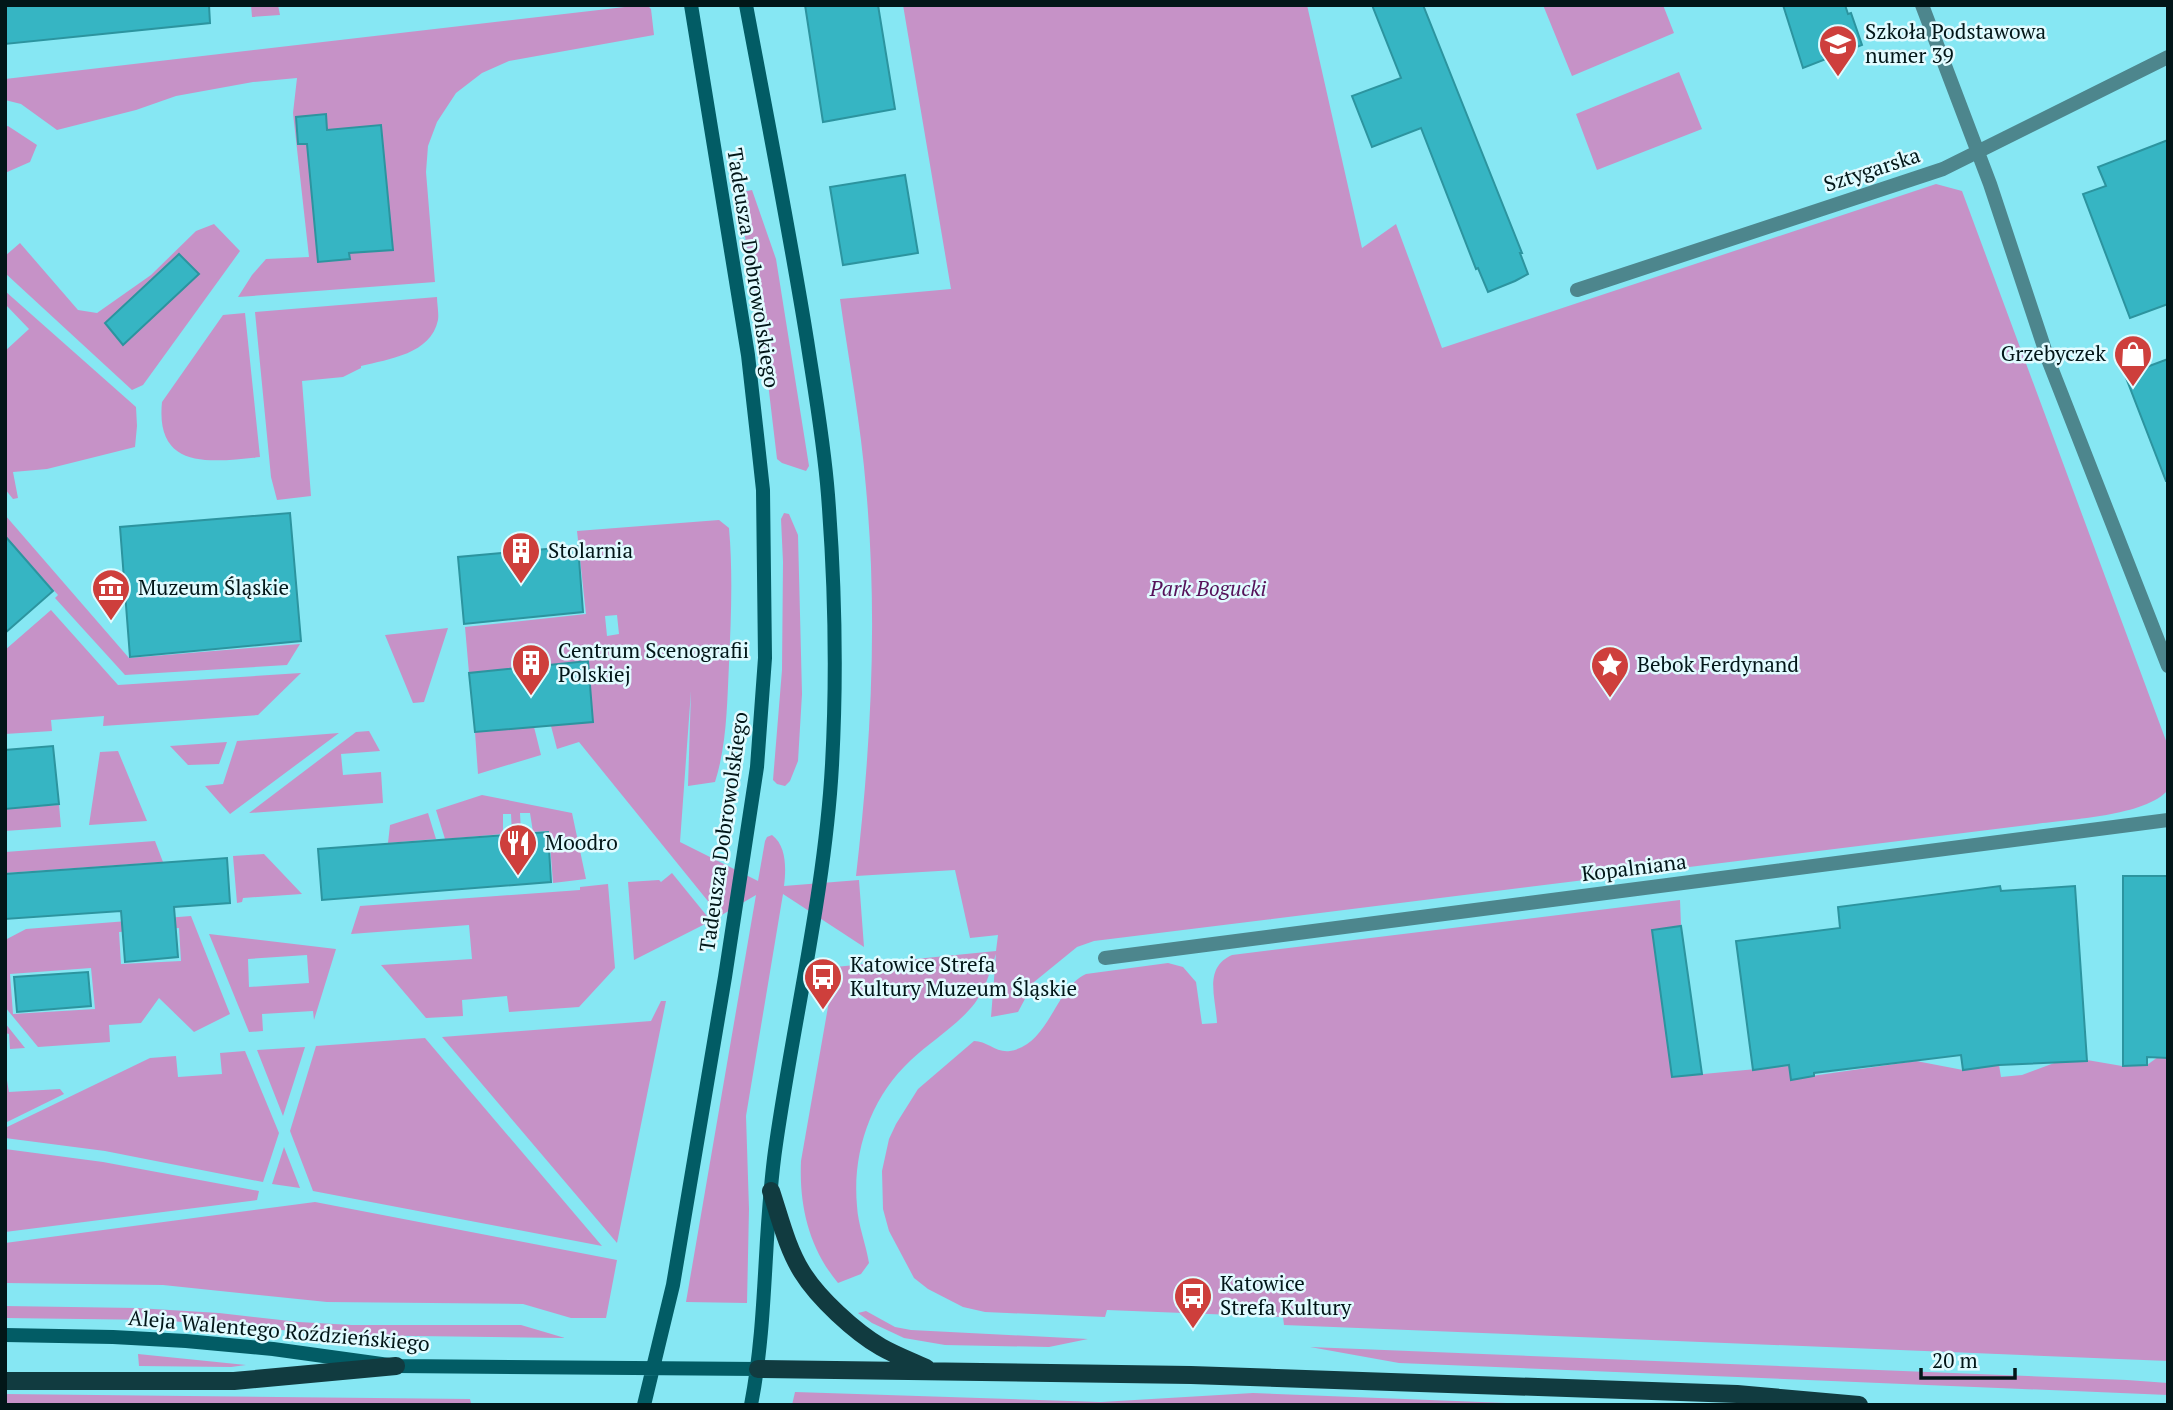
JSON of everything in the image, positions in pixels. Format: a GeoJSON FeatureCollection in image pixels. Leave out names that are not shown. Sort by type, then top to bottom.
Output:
{"type":"FeatureCollection","features":[{"type":"Feature","properties":{"kind":"main road"},"geometry":{"type":"LineString","coordinates":[[771,1191],[788,1244],[802,1274],[854,1327],[881,1347],[932,1371]]}},
{"type":"Feature","properties":{"kind":"main road"},"geometry":{"type":"LineString","coordinates":[[5,1381],[234,1381],[396,1366]]}},
{"type":"Feature","properties":{"kind":"main road"},"geometry":{"type":"LineString","coordinates":[[758,1369],[1191,1375],[1696,1393],[1859,1405]]}},
{"type":"Feature","properties":{"kind":"street","name":"Tadeusza Dobrowolskiego"},"geometry":{"type":"LineString","coordinates":[[644,1405],[673,1285],[750,825],[765,658],[763,490],[748,355],[691,5]]}},
{"type":"Feature","properties":{"kind":"street","name":"Tadeusza Dobrowolskiego"},"geometry":{"type":"LineString","coordinates":[[746,5],[794,258],[818,412],[828,492],[834,596],[834,715],[826,819],[807,958],[776,1146],[764,1313],[751,1405]]}},
{"type":"Feature","properties":{"kind":"street"},"geometry":{"type":"LineString","coordinates":[[1922,5],[1977,151],[2049,362],[2168,666]]}},
{"type":"Feature","properties":{"kind":"street","name":"Sztygarska"},"geometry":{"type":"LineString","coordinates":[[1577,290],[1943,169],[2168,57]]}},
{"type":"Feature","properties":{"kind":"street","name":"Kopalniana"},"geometry":{"type":"LineString","coordinates":[[1105,958],[2168,820]]}},
{"type":"Feature","properties":{"kind":"street","name":"Aleja Walentego Roździeńskiego"},"geometry":{"type":"LineString","coordinates":[[5,1335],[186,1341],[273,1349],[396,1366],[758,1369]]}},
{"type":"Feature","properties":{"kind":"green space"},"geometry":{"type":"Polygon","coordinates":[[[251,5],[278,5],[280,15],[252,17],[251,5]]]}},
{"type":"Feature","properties":{"kind":"green space"},"geometry":{"type":"Polygon","coordinates":[[[642,5],[651,9],[654,35],[509,61],[482,73],[456,93],[437,122],[428,146],[426,172],[435,282],[238,297],[266,259],[309,257],[293,113],[297,78],[253,82],[176,96],[136,110],[57,130],[21,104],[5,100],[5,79],[642,5]],[[325,114],[296,118],[299,144],[307,144],[318,262],[327,130],[325,114]]]}},
{"type":"Feature","properties":{"kind":"green space","name":"Park Bogucki"},"geometry":{"type":"Polygon","coordinates":[[[903,5],[1307,5],[1362,248],[1396,224],[1442,348],[1936,184],[1962,191],[2168,746],[2168,790],[2143,806],[2087,818],[1094,941],[1077,947],[1034,982],[1018,1012],[991,1017],[996,954],[985,985],[975,1003],[911,1060],[885,1091],[875,1108],[861,1146],[856,1186],[858,1213],[869,1263],[861,1274],[838,1283],[813,1241],[804,1210],[801,1178],[801,1161],[835,967],[996,951],[998,935],[970,938],[955,870],[856,876],[869,731],[872,585],[864,464],[840,299],[951,289],[903,5]]]}},
{"type":"Feature","properties":{"kind":"green space"},"geometry":{"type":"Polygon","coordinates":[[[1543,5],[1663,5],[1674,33],[1572,76],[1543,5]]]}},
{"type":"Feature","properties":{"kind":"green space"},"geometry":{"type":"Polygon","coordinates":[[[1679,72],[1702,129],[1597,170],[1576,114],[1679,72]]]}},
{"type":"Feature","properties":{"kind":"green space"},"geometry":{"type":"Polygon","coordinates":[[[8,126],[37,145],[30,162],[5,173],[5,127],[8,126]]]}},
{"type":"Feature","properties":{"kind":"green space"},"geometry":{"type":"Polygon","coordinates":[[[752,190],[776,259],[809,466],[806,471],[777,459],[766,366],[738,193],[752,190]]]}},
{"type":"Feature","properties":{"kind":"green space"},"geometry":{"type":"Polygon","coordinates":[[[214,224],[240,251],[143,385],[132,390],[5,273],[5,256],[20,243],[78,310],[97,313],[151,275],[196,231],[214,224]]]}},
{"type":"Feature","properties":{"kind":"green space"},"geometry":{"type":"Polygon","coordinates":[[[5,291],[136,407],[137,426],[135,447],[47,469],[13,472],[18,498],[13,499],[5,489],[5,351],[29,329],[5,304],[5,291]]]}},
{"type":"Feature","properties":{"kind":"green space"},"geometry":{"type":"Polygon","coordinates":[[[437,297],[438,320],[434,331],[418,348],[361,366],[343,377],[302,381],[311,496],[277,500],[271,477],[255,312],[437,297]]]}},
{"type":"Feature","properties":{"kind":"green space"},"geometry":{"type":"Polygon","coordinates":[[[245,313],[260,457],[206,460],[190,457],[177,451],[168,440],[162,424],[162,402],[223,315],[245,313]]]}},
{"type":"Feature","properties":{"kind":"green space"},"geometry":{"type":"Polygon","coordinates":[[[784,513],[789,514],[798,535],[802,694],[798,761],[790,781],[785,786],[773,780],[782,670],[781,519],[784,513]]]}},
{"type":"Feature","properties":{"kind":"green space"},"geometry":{"type":"Polygon","coordinates":[[[5,515],[129,658],[300,644],[287,665],[125,675],[55,598],[58,595],[5,536],[5,515]]]}},
{"type":"Feature","properties":{"kind":"green space"},"geometry":{"type":"Polygon","coordinates":[[[719,520],[729,528],[730,630],[727,709],[722,753],[715,782],[688,786],[691,691],[680,842],[758,881],[765,841],[772,835],[783,852],[784,886],[859,880],[864,947],[783,894],[746,1116],[749,1209],[747,1303],[686,1302],[756,895],[720,916],[579,742],[557,749],[551,726],[593,722],[588,661],[469,673],[465,627],[586,614],[577,531],[719,520]],[[617,615],[605,616],[607,636],[619,634],[617,615]]]}},
{"type":"Feature","properties":{"kind":"green space"},"geometry":{"type":"Polygon","coordinates":[[[51,610],[118,685],[301,673],[258,715],[103,726],[104,716],[51,720],[52,731],[5,734],[5,650],[51,610]]]}},
{"type":"Feature","properties":{"kind":"green space"},"geometry":{"type":"Polygon","coordinates":[[[448,628],[424,702],[413,703],[385,635],[448,628]]]}},
{"type":"Feature","properties":{"kind":"green space"},"geometry":{"type":"Polygon","coordinates":[[[534,727],[541,755],[478,774],[475,732],[534,727]]]}},
{"type":"Feature","properties":{"kind":"green space"},"geometry":{"type":"Polygon","coordinates":[[[369,731],[380,751],[341,754],[343,775],[381,772],[383,803],[249,813],[356,732],[369,731]]]}},
{"type":"Feature","properties":{"kind":"green space"},"geometry":{"type":"Polygon","coordinates":[[[339,733],[230,814],[205,786],[223,784],[237,741],[339,733]]]}},
{"type":"Feature","properties":{"kind":"green space"},"geometry":{"type":"Polygon","coordinates":[[[227,742],[219,764],[188,765],[170,746],[227,742]]]}},
{"type":"Feature","properties":{"kind":"green space"},"geometry":{"type":"Polygon","coordinates":[[[118,751],[147,821],[89,825],[100,752],[118,751]]]}},
{"type":"Feature","properties":{"kind":"green space"},"geometry":{"type":"Polygon","coordinates":[[[482,795],[572,813],[586,879],[553,883],[549,831],[533,832],[530,813],[520,813],[521,833],[512,834],[511,814],[503,814],[503,834],[445,839],[436,810],[482,795]]]}},
{"type":"Feature","properties":{"kind":"green space"},"geometry":{"type":"Polygon","coordinates":[[[59,805],[61,827],[5,831],[5,809],[59,805]]]}},
{"type":"Feature","properties":{"kind":"green space"},"geometry":{"type":"Polygon","coordinates":[[[428,813],[436,839],[388,843],[390,825],[428,813]]]}},
{"type":"Feature","properties":{"kind":"green space"},"geometry":{"type":"Polygon","coordinates":[[[155,841],[163,862],[5,873],[5,852],[155,841]]]}},
{"type":"Feature","properties":{"kind":"green space"},"geometry":{"type":"Polygon","coordinates":[[[264,854],[302,894],[243,898],[242,902],[237,903],[233,856],[264,854]]]}},
{"type":"Feature","properties":{"kind":"green space"},"geometry":{"type":"Polygon","coordinates":[[[672,873],[711,921],[634,960],[628,882],[661,882],[672,873]]]}},
{"type":"Feature","properties":{"kind":"green space"},"geometry":{"type":"Polygon","coordinates":[[[608,884],[615,968],[579,1007],[509,1012],[507,996],[462,1000],[463,1016],[426,1018],[381,965],[472,959],[469,925],[351,934],[360,906],[580,890],[580,887],[608,884]]]}},
{"type":"Feature","properties":{"kind":"green space"},"geometry":{"type":"Polygon","coordinates":[[[1680,900],[1681,926],[1652,930],[1672,1077],[1789,1066],[1791,1079],[1916,1061],[1963,1070],[1999,1065],[2001,1077],[2022,1075],[2057,1062],[2087,1060],[2122,1066],[2147,1065],[2158,1057],[2168,1058],[2168,1361],[1284,1325],[1283,1317],[1107,1310],[1105,1317],[985,1312],[963,1307],[928,1289],[914,1278],[889,1231],[883,1209],[882,1171],[889,1139],[918,1089],[974,1041],[1005,1051],[1023,1047],[1043,1028],[1075,981],[1086,974],[1168,963],[1183,967],[1196,982],[1202,1024],[1217,1023],[1214,976],[1223,961],[1232,955],[1680,900]]]}},
{"type":"Feature","properties":{"kind":"green space"},"geometry":{"type":"Polygon","coordinates":[[[191,916],[230,1014],[194,1032],[159,998],[141,1023],[109,1025],[110,1042],[38,1047],[5,1007],[5,940],[26,929],[191,916]],[[179,928],[119,932],[121,964],[181,961],[179,928]],[[91,968],[10,974],[13,1014],[95,1009],[91,968]]]}},
{"type":"Feature","properties":{"kind":"green space"},"geometry":{"type":"Polygon","coordinates":[[[209,934],[336,949],[314,1020],[313,1011],[262,1014],[263,1031],[249,1032],[209,934]],[[307,955],[248,959],[249,987],[309,983],[307,955]]]}},
{"type":"Feature","properties":{"kind":"green space"},"geometry":{"type":"Polygon","coordinates":[[[661,1001],[666,1001],[617,1243],[442,1037],[651,1021],[661,1001]]]}},
{"type":"Feature","properties":{"kind":"green space"},"geometry":{"type":"Polygon","coordinates":[[[5,1023],[25,1048],[10,1049],[5,1023]]]}},
{"type":"Feature","properties":{"kind":"green space"},"geometry":{"type":"Polygon","coordinates":[[[425,1038],[602,1246],[313,1191],[290,1131],[316,1046],[425,1038]]]}},
{"type":"Feature","properties":{"kind":"green space"},"geometry":{"type":"Polygon","coordinates":[[[305,1047],[283,1116],[257,1050],[305,1047]]]}},
{"type":"Feature","properties":{"kind":"green space"},"geometry":{"type":"Polygon","coordinates":[[[245,1051],[279,1133],[263,1182],[105,1151],[5,1138],[5,1128],[150,1058],[176,1056],[178,1077],[222,1074],[220,1053],[245,1051]]]}},
{"type":"Feature","properties":{"kind":"green space"},"geometry":{"type":"Polygon","coordinates":[[[5,1069],[9,1092],[60,1089],[64,1094],[5,1123],[5,1069]]]}},
{"type":"Feature","properties":{"kind":"green space"},"geometry":{"type":"Polygon","coordinates":[[[284,1147],[300,1188],[272,1184],[284,1147]]]}},
{"type":"Feature","properties":{"kind":"green space"},"geometry":{"type":"Polygon","coordinates":[[[5,1149],[103,1162],[259,1191],[257,1200],[5,1232],[5,1149]]]}},
{"type":"Feature","properties":{"kind":"green space"},"geometry":{"type":"Polygon","coordinates":[[[315,1202],[617,1260],[606,1318],[571,1318],[523,1304],[327,1302],[163,1285],[5,1283],[5,1243],[315,1202]]]}},
{"type":"Feature","properties":{"kind":"green space"},"geometry":{"type":"Polygon","coordinates":[[[5,1306],[137,1308],[352,1325],[521,1325],[565,1338],[341,1335],[158,1320],[5,1318],[5,1306]]]}},
{"type":"Feature","properties":{"kind":"green space"},"geometry":{"type":"Polygon","coordinates":[[[866,1311],[895,1327],[911,1330],[1088,1339],[1049,1347],[945,1345],[904,1338],[872,1323],[858,1313],[866,1311]]]}},
{"type":"Feature","properties":{"kind":"green space"},"geometry":{"type":"Polygon","coordinates":[[[1310,1347],[2127,1380],[2168,1383],[2168,1395],[1399,1363],[1310,1347]]]}},
{"type":"Feature","properties":{"kind":"green space"},"geometry":{"type":"Polygon","coordinates":[[[138,1354],[246,1365],[139,1366],[138,1354]]]}},
{"type":"Feature","properties":{"kind":"green space"},"geometry":{"type":"Polygon","coordinates":[[[795,1392],[1101,1402],[1253,1393],[1557,1405],[792,1405],[795,1392]]]}},
{"type":"Feature","properties":{"kind":"green space"},"geometry":{"type":"Polygon","coordinates":[[[5,1394],[470,1399],[471,1403],[5,1405],[5,1394]]]}},
{"type":"Feature","properties":{"kind":"building"},"geometry":{"type":"Polygon","coordinates":[[[5,5],[209,5],[210,23],[5,44],[5,5]]]}},
{"type":"Feature","properties":{"kind":"building"},"geometry":{"type":"Polygon","coordinates":[[[805,5],[878,5],[895,109],[823,122],[805,5]]]}},
{"type":"Feature","properties":{"kind":"building"},"geometry":{"type":"Polygon","coordinates":[[[1372,5],[1423,5],[1528,274],[1488,292],[1478,268],[1476,269],[1421,128],[1372,147],[1352,96],[1401,78],[1372,5]]]}},
{"type":"Feature","properties":{"kind":"building"},"geometry":{"type":"Polygon","coordinates":[[[1783,5],[1845,5],[1848,14],[1851,13],[1862,45],[1803,68],[1783,5]]]}},
{"type":"Feature","properties":{"kind":"building"},"geometry":{"type":"Polygon","coordinates":[[[326,114],[327,130],[381,125],[393,250],[349,253],[350,259],[318,262],[307,144],[298,144],[296,117],[326,114]]]}},
{"type":"Feature","properties":{"kind":"building"},"geometry":{"type":"Polygon","coordinates":[[[2168,140],[2168,304],[2130,318],[2083,194],[2106,186],[2098,167],[2168,140]]]}},
{"type":"Feature","properties":{"kind":"building"},"geometry":{"type":"Polygon","coordinates":[[[905,175],[918,253],[843,265],[830,187],[905,175]]]}},
{"type":"Feature","properties":{"kind":"building"},"geometry":{"type":"Polygon","coordinates":[[[179,254],[199,274],[123,345],[105,323],[179,254]]]}},
{"type":"Feature","properties":{"kind":"building"},"geometry":{"type":"Polygon","coordinates":[[[2168,359],[2168,481],[2166,481],[2125,375],[2168,359]]]}},
{"type":"Feature","properties":{"kind":"building"},"geometry":{"type":"Polygon","coordinates":[[[290,513],[301,641],[130,657],[120,527],[290,513]]]}},
{"type":"Feature","properties":{"kind":"building"},"geometry":{"type":"Polygon","coordinates":[[[5,536],[53,591],[5,633],[5,536]]]}},
{"type":"Feature","properties":{"kind":"building","name":"Stolarnia"},"geometry":{"type":"Polygon","coordinates":[[[578,546],[583,612],[464,624],[458,557],[578,546]]]}},
{"type":"Feature","properties":{"kind":"building","name":"Centrum Scenografii Polskiej"},"geometry":{"type":"Polygon","coordinates":[[[588,661],[593,722],[475,732],[469,673],[588,661]]]}},
{"type":"Feature","properties":{"kind":"building"},"geometry":{"type":"Polygon","coordinates":[[[53,746],[59,804],[5,809],[5,750],[53,746]]]}},
{"type":"Feature","properties":{"kind":"building"},"geometry":{"type":"Polygon","coordinates":[[[548,832],[551,882],[322,900],[318,849],[548,832]]]}},
{"type":"Feature","properties":{"kind":"building"},"geometry":{"type":"Polygon","coordinates":[[[227,858],[230,903],[174,907],[178,957],[125,962],[121,911],[5,919],[5,874],[227,858]]]}},
{"type":"Feature","properties":{"kind":"building"},"geometry":{"type":"Polygon","coordinates":[[[2123,876],[2168,876],[2168,1058],[2147,1057],[2147,1065],[2123,1066],[2123,876]]]}},
{"type":"Feature","properties":{"kind":"building"},"geometry":{"type":"Polygon","coordinates":[[[2000,886],[2001,891],[2075,886],[2087,1061],[1999,1065],[1963,1070],[1961,1055],[1814,1073],[1814,1076],[1791,1080],[1789,1065],[1753,1070],[1736,941],[1840,928],[1838,907],[2000,886]]]}},
{"type":"Feature","properties":{"kind":"building"},"geometry":{"type":"Polygon","coordinates":[[[1681,926],[1702,1074],[1672,1077],[1652,930],[1681,926]]]}},
{"type":"Feature","properties":{"kind":"building"},"geometry":{"type":"Polygon","coordinates":[[[88,972],[91,1006],[17,1012],[14,977],[88,972]]]}},
{"type":"Feature","properties":{"kind":"place","name":"Szkoła Podstawowa numer 39"},"geometry":{"type":"Point","coordinates":[1838,78]}},
{"type":"Feature","properties":{"kind":"place","name":"Grzebyczek"},"geometry":{"type":"Point","coordinates":[2133,388]}},
{"type":"Feature","properties":{"kind":"place","name":"Stolarnia"},"geometry":{"type":"Point","coordinates":[521,585]}},
{"type":"Feature","properties":{"kind":"place","name":"Muzeum Śląskie"},"geometry":{"type":"Point","coordinates":[111,622]}},
{"type":"Feature","properties":{"kind":"place","name":"Centrum Scenografii Polskiej"},"geometry":{"type":"Point","coordinates":[531,697]}},
{"type":"Feature","properties":{"kind":"place","name":"Bebok Ferdynand"},"geometry":{"type":"Point","coordinates":[1610,699]}},
{"type":"Feature","properties":{"kind":"place","name":"Moodro"},"geometry":{"type":"Point","coordinates":[518,877]}},
{"type":"Feature","properties":{"kind":"place","name":"Katowice Strefa Kultury Muzeum Śląskie"},"geometry":{"type":"Point","coordinates":[823,1011]}},
{"type":"Feature","properties":{"kind":"place","name":"Katowice Strefa Kultury"},"geometry":{"type":"Point","coordinates":[1193,1330]}}]}
